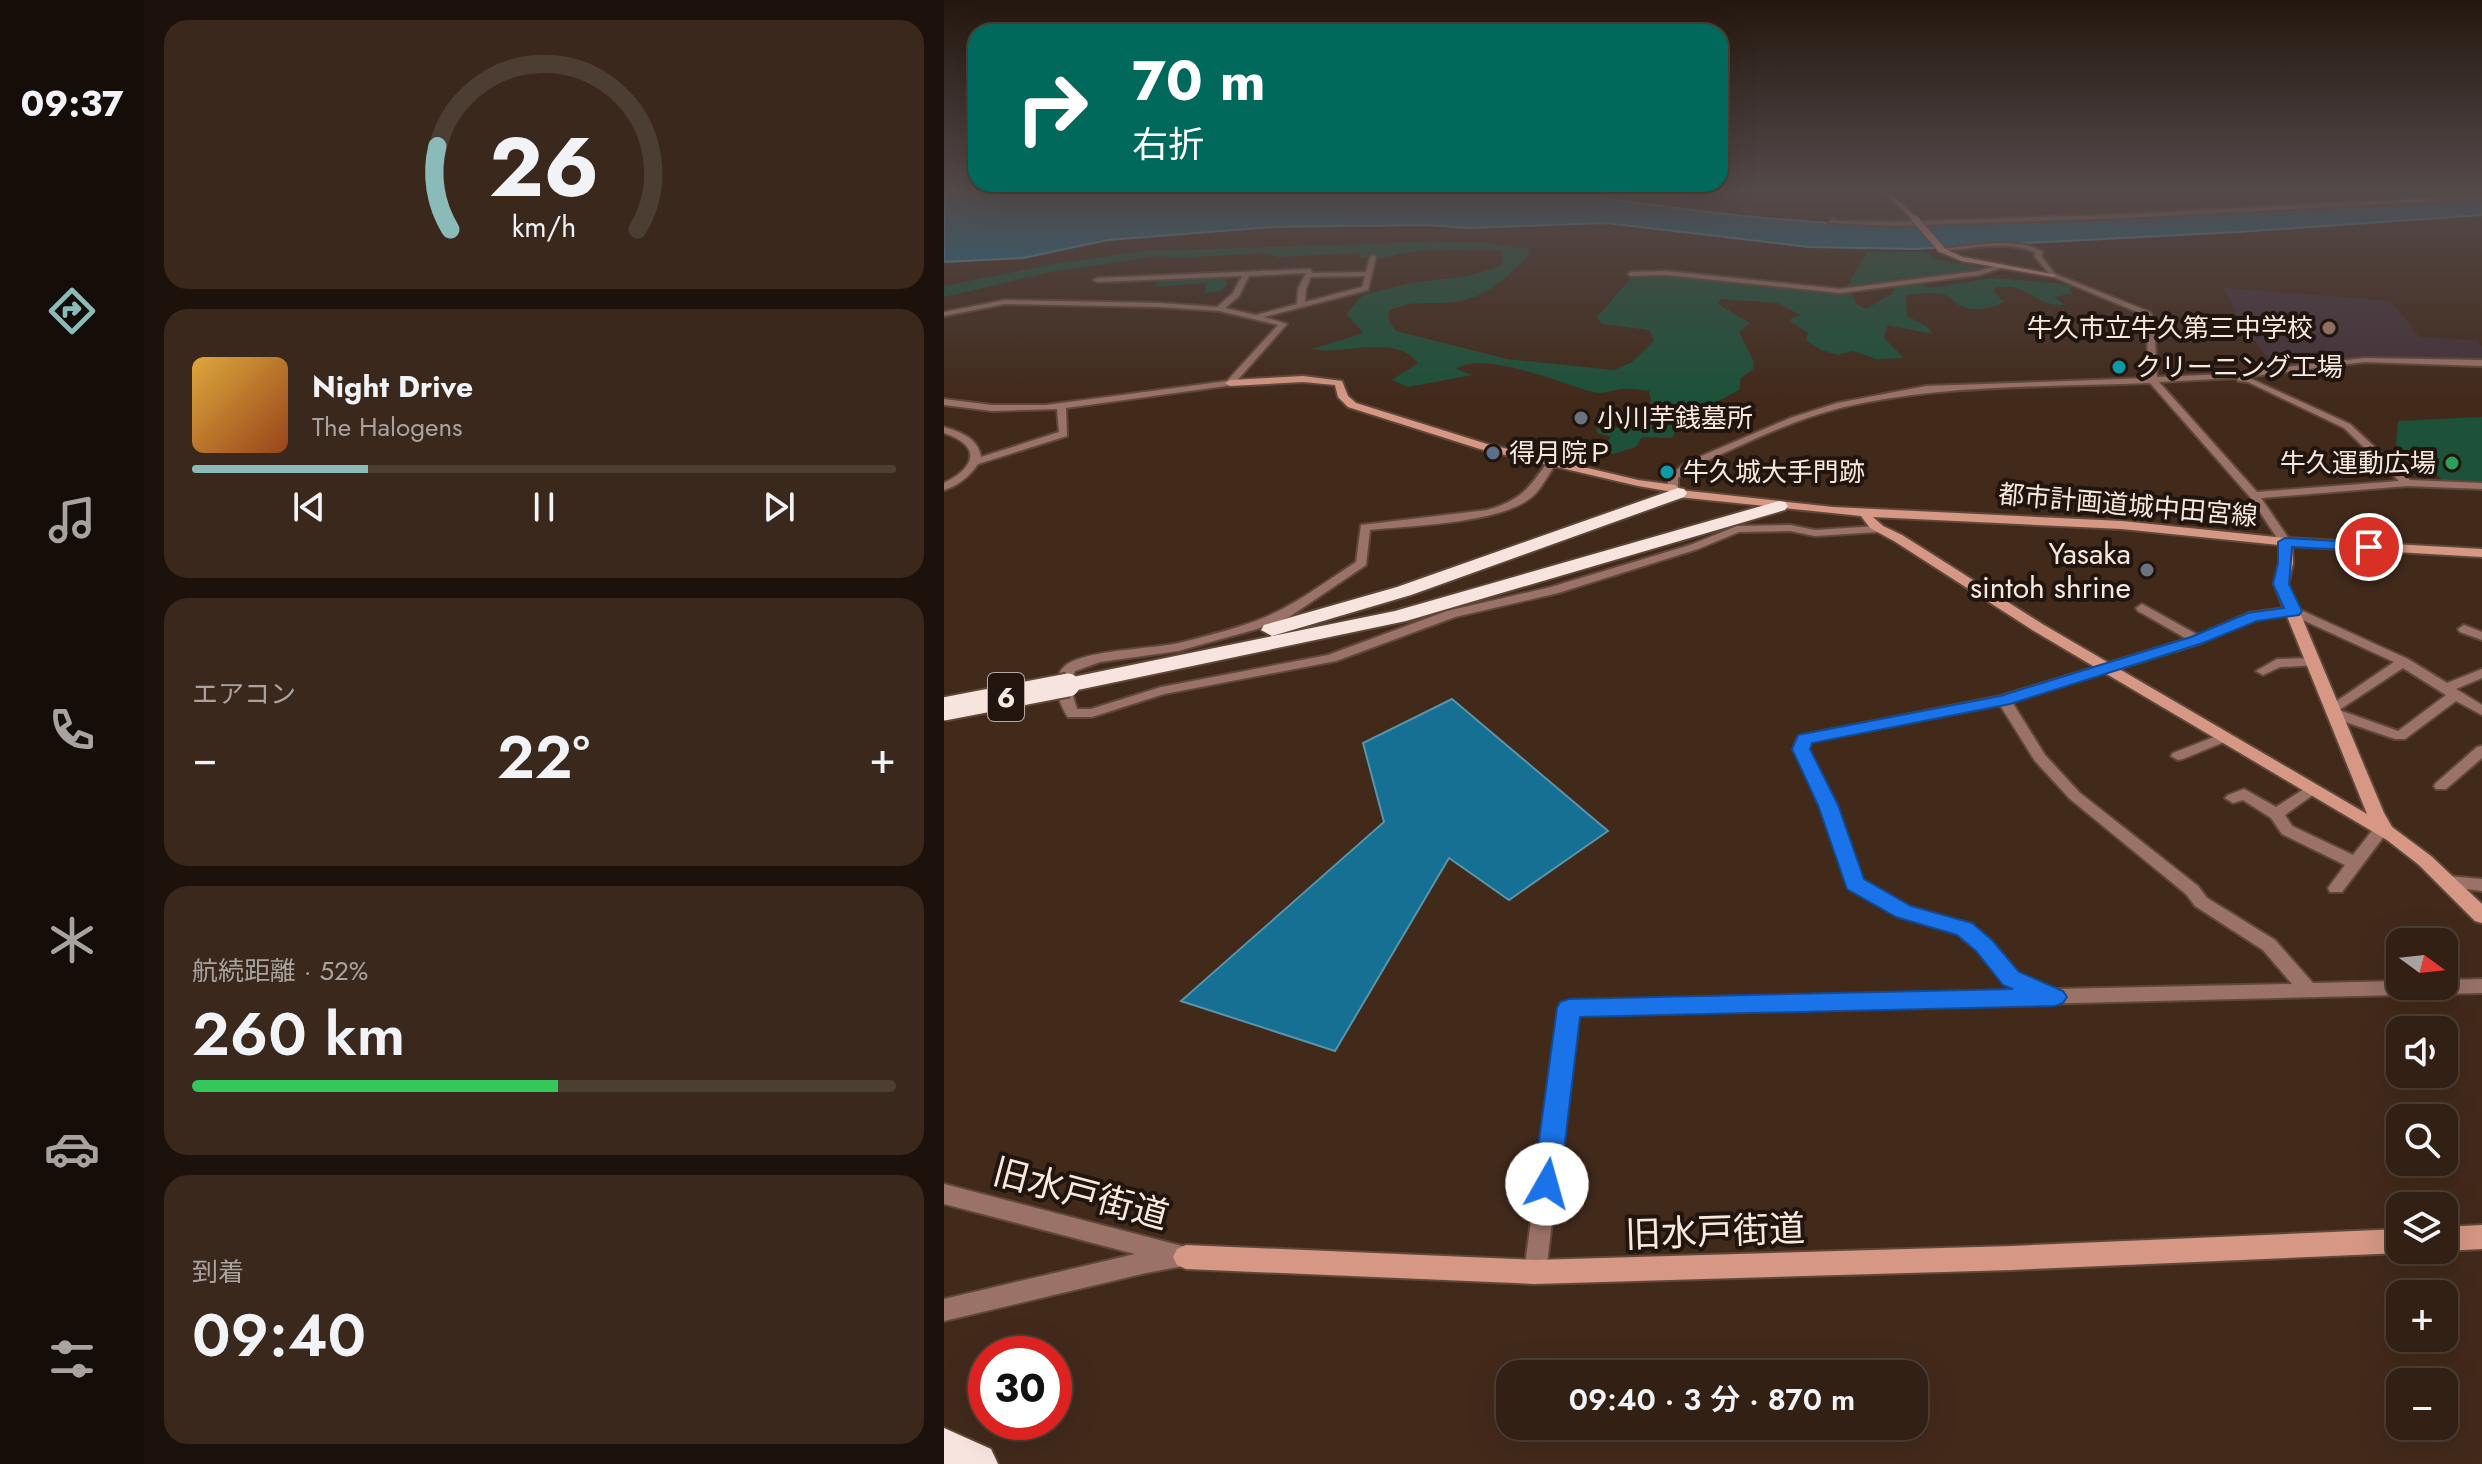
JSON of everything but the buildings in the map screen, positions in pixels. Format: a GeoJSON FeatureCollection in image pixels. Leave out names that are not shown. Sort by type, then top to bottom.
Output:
{"type":"FeatureCollection","features":[{"type":"Feature","properties":{"kind":"highway"},"geometry":{"type":"LineString","coordinates":[[1123,673],[1404,591],[1676,491]]}},
{"type":"Feature","properties":{"kind":"highway"},"geometry":{"type":"LineString","coordinates":[[1123,673],[1399,617],[1779,506]]}},
{"type":"Feature","properties":{"kind":"highway","name":"6"},"geometry":{"type":"LineString","coordinates":[[944,709],[1123,673]]}},
{"type":"Feature","properties":{"kind":"highway"},"geometry":{"type":"LineString","coordinates":[[944,1449],[976,1464]]}},
{"type":"Feature","properties":{"kind":"street"},"geometry":{"type":"LineString","coordinates":[[1258,316],[1365,288],[1372,260]]}},
{"type":"Feature","properties":{"kind":"street"},"geometry":{"type":"LineString","coordinates":[[1969,260],[2053,275],[2147,314],[2150,320],[2153,381],[2254,495],[2285,542],[2286,563],[2281,584],[2383,827]]}},
{"type":"Feature","properties":{"kind":"street"},"geometry":{"type":"LineString","coordinates":[[2041,260],[2053,275]]}},
{"type":"Feature","properties":{"kind":"street"},"geometry":{"type":"LineString","coordinates":[[1631,274],[1666,273],[1840,291],[1979,273],[2003,266]]}},
{"type":"Feature","properties":{"kind":"street"},"geometry":{"type":"LineString","coordinates":[[1098,280],[1306,270],[1310,271],[1302,289],[1301,304]]}},
{"type":"Feature","properties":{"kind":"street"},"geometry":{"type":"LineString","coordinates":[[1309,275],[1369,274]]}},
{"type":"Feature","properties":{"kind":"street"},"geometry":{"type":"LineString","coordinates":[[1219,309],[1236,294],[1246,275]]}},
{"type":"Feature","properties":{"kind":"street"},"geometry":{"type":"LineString","coordinates":[[944,314],[1005,302],[1219,309],[1283,324],[1230,383],[1061,407],[992,408],[944,402]]}},
{"type":"Feature","properties":{"kind":"street"},"geometry":{"type":"LineString","coordinates":[[1676,491],[1673,477],[1689,465],[1793,420],[1837,406],[1939,388],[2227,377],[2364,360],[2481,366]]}},
{"type":"Feature","properties":{"kind":"street"},"geometry":{"type":"LineString","coordinates":[[2227,377],[2250,380],[2347,426],[2407,483]]}},
{"type":"Feature","properties":{"kind":"street","name":"都市計画道城中田宮線"},"geometry":{"type":"LineString","coordinates":[[1230,383],[1303,379],[1339,383],[1343,397],[1352,405],[1484,447],[1676,491],[1779,506],[2122,525],[2285,542],[2482,553]]}},
{"type":"Feature","properties":{"kind":"street"},"geometry":{"type":"LineString","coordinates":[[944,487],[960,480],[976,462],[1064,434],[1061,407]]}},
{"type":"Feature","properties":{"kind":"street"},"geometry":{"type":"LineString","coordinates":[[944,430],[970,440],[976,448],[976,462]]}},
{"type":"Feature","properties":{"kind":"street"},"geometry":{"type":"LineString","coordinates":[[1552,462],[1532,492],[1509,507],[1488,513],[1365,527],[1362,563],[1285,614],[1178,647],[1109,655],[1070,668],[1065,673],[1064,701],[1073,714],[1092,713],[1161,691],[1331,658],[1451,614],[1554,590],[1694,547],[1737,529],[1790,528],[1815,533],[1878,529]]}},
{"type":"Feature","properties":{"kind":"street"},"geometry":{"type":"LineString","coordinates":[[2254,495],[2407,483],[2482,486]]}},
{"type":"Feature","properties":{"kind":"street"},"geometry":{"type":"LineString","coordinates":[[1865,513],[1869,523],[1878,529],[1898,538],[2105,667],[2312,789],[2383,827],[2448,882],[2482,916]]}},
{"type":"Feature","properties":{"kind":"street"},"geometry":{"type":"LineString","coordinates":[[2142,608],[2197,640]]}},
{"type":"Feature","properties":{"kind":"street"},"geometry":{"type":"LineString","coordinates":[[2055,997],[2011,978],[1984,945],[1964,929],[1903,911],[1855,883],[1828,805],[1801,749],[1804,739],[2004,700],[2197,640],[2253,616],[2294,611],[2403,662],[2482,711]]}},
{"type":"Feature","properties":{"kind":"street"},"geometry":{"type":"LineString","coordinates":[[2464,629],[2482,636]]}},
{"type":"Feature","properties":{"kind":"street"},"geometry":{"type":"LineString","coordinates":[[2263,671],[2277,663],[2313,662]]}},
{"type":"Feature","properties":{"kind":"street"},"geometry":{"type":"LineString","coordinates":[[2333,711],[2403,662]]}},
{"type":"Feature","properties":{"kind":"street"},"geometry":{"type":"LineString","coordinates":[[2333,711],[2400,736],[2452,691],[2482,673]]}},
{"type":"Feature","properties":{"kind":"street"},"geometry":{"type":"LineString","coordinates":[[2004,700],[2040,758],[2075,796],[2192,890],[2201,902],[2269,945],[2308,990]]}},
{"type":"Feature","properties":{"kind":"street"},"geometry":{"type":"LineString","coordinates":[[2178,756],[2224,737]]}},
{"type":"Feature","properties":{"kind":"street"},"geometry":{"type":"LineString","coordinates":[[2441,786],[2482,750]]}},
{"type":"Feature","properties":{"kind":"street"},"geometry":{"type":"LineString","coordinates":[[2276,814],[2312,789]]}},
{"type":"Feature","properties":{"kind":"street"},"geometry":{"type":"LineString","coordinates":[[2233,798],[2244,794],[2276,814],[2287,830],[2356,863]]}},
{"type":"Feature","properties":{"kind":"street"},"geometry":{"type":"LineString","coordinates":[[2336,888],[2383,827]]}},
{"type":"Feature","properties":{"kind":"street"},"geometry":{"type":"LineString","coordinates":[[2448,882],[2480,883]]}},
{"type":"Feature","properties":{"kind":"street"},"geometry":{"type":"LineString","coordinates":[[1535,1272],[1569,1008],[2482,986]]}},
{"type":"Feature","properties":{"kind":"street","name":"旧水戸街道"},"geometry":{"type":"LineString","coordinates":[[944,1194],[1186,1257],[1535,1272],[2012,1258],[2386,1242]]}},
{"type":"Feature","properties":{"kind":"street"},"geometry":{"type":"LineString","coordinates":[[2458,1238],[2482,1237]]}},
{"type":"Feature","properties":{"kind":"street"},"geometry":{"type":"LineString","coordinates":[[944,1310],[1146,1262],[1186,1257]]}},
{"type":"Feature","properties":{"kind":"shaded area","name":"牛久市立牛久第三中学校"},"geometry":{"type":"Polygon","coordinates":[[[2224,288],[2391,301],[2420,337],[2476,340],[2482,346],[2482,361],[2350,358],[2273,366],[2239,320],[2224,288]]]}},
{"type":"Feature","properties":{"kind":"green space"},"geometry":{"type":"Polygon","coordinates":[[[1130,260],[1051,272],[944,297],[944,286],[1059,263],[1130,260]]]}},
{"type":"Feature","properties":{"kind":"green space"},"geometry":{"type":"Polygon","coordinates":[[[1502,260],[1523,260],[1499,283],[1478,295],[1466,300],[1395,308],[1389,311],[1388,319],[1396,331],[1507,359],[1614,370],[1632,362],[1654,341],[1649,330],[1602,324],[1597,317],[1632,277],[1660,274],[1853,295],[1856,304],[1866,309],[1893,293],[1896,284],[1917,282],[1931,288],[1992,278],[2075,285],[2069,290],[2072,293],[2055,297],[2065,305],[2054,305],[2006,287],[1994,288],[2004,302],[1982,309],[1966,308],[1940,294],[1906,295],[1907,316],[1926,326],[1933,334],[1887,325],[1884,338],[1904,358],[1876,359],[1853,351],[1838,355],[1821,350],[1806,340],[1808,333],[1789,320],[1800,315],[1778,303],[1721,299],[1718,304],[1750,323],[1739,332],[1754,362],[1753,369],[1741,378],[1739,390],[1680,422],[1672,438],[1642,437],[1636,447],[1613,454],[1603,450],[1572,456],[1550,451],[1561,439],[1583,445],[1607,442],[1611,437],[1597,433],[1596,429],[1628,427],[1651,401],[1649,391],[1627,389],[1597,393],[1524,370],[1485,363],[1456,369],[1472,375],[1408,387],[1392,380],[1418,363],[1396,349],[1312,349],[1364,333],[1346,314],[1363,295],[1411,283],[1467,276],[1502,266],[1502,260]]]}},
{"type":"Feature","properties":{"kind":"green space"},"geometry":{"type":"Polygon","coordinates":[[[1862,260],[1940,260],[1979,267],[1980,271],[1896,279],[1845,290],[1862,260]]]}},
{"type":"Feature","properties":{"kind":"green space"},"geometry":{"type":"Polygon","coordinates":[[[1224,278],[1227,284],[1222,291],[1204,293],[1207,283],[1152,287],[1160,280],[1224,278]]]}},
{"type":"Feature","properties":{"kind":"green space","name":"牛久運動広場"},"geometry":{"type":"Polygon","coordinates":[[[2482,417],[2482,483],[2446,482],[2396,445],[2398,421],[2482,417]]]}},
{"type":"Feature","properties":{"kind":"water"},"geometry":{"type":"Polygon","coordinates":[[[1452,699],[1608,831],[1509,900],[1449,858],[1335,1051],[1181,1001],[1384,822],[1363,743],[1452,699]]]}},
{"type":"Feature","properties":{"kind":"place","name":"牛久市立牛久第三中学校"},"geometry":{"type":"Point","coordinates":[2329,328]}},
{"type":"Feature","properties":{"kind":"place","name":"クリーニング工場"},"geometry":{"type":"Point","coordinates":[2119,367]}},
{"type":"Feature","properties":{"kind":"place","name":"小川芋銭墓所"},"geometry":{"type":"Point","coordinates":[1581,418]}},
{"type":"Feature","properties":{"kind":"place","name":"得月院Ｐ"},"geometry":{"type":"Point","coordinates":[1493,453]}},
{"type":"Feature","properties":{"kind":"place","name":"牛久運動広場"},"geometry":{"type":"Point","coordinates":[2452,463]}},
{"type":"Feature","properties":{"kind":"place","name":"牛久城大手門跡"},"geometry":{"type":"Point","coordinates":[1667,472]}},
{"type":"Feature","properties":{"kind":"place","name":"Yasaka sintoh shrine"},"geometry":{"type":"Point","coordinates":[2147,570]}},
{"type":"Feature","properties":{"kind":"route"},"geometry":{"type":"LineString","coordinates":[[1547,1184],[1569,1008],[2055,997],[2011,978],[1984,945],[1964,929],[1903,911],[1855,883],[1828,805],[1801,749],[1804,739],[2004,700],[2197,640],[2253,616],[2294,611],[2281,584],[2286,563],[2285,542],[2369,547]]}}]}
